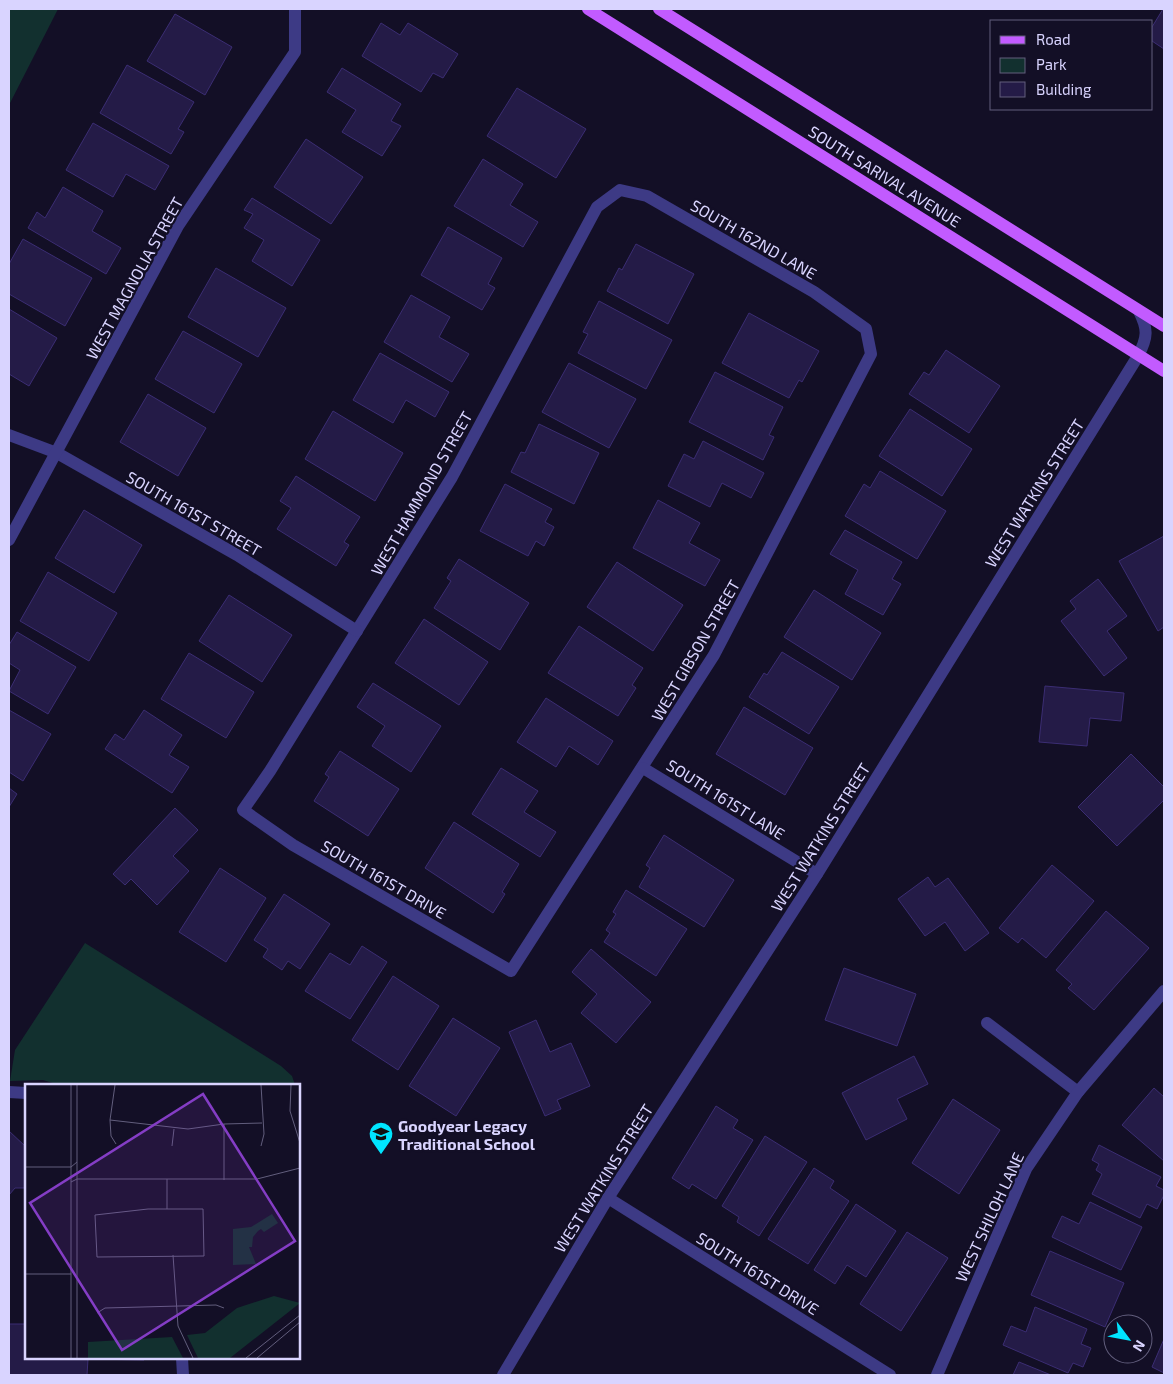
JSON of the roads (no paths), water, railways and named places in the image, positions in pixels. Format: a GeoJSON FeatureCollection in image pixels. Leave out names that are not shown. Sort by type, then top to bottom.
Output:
{"type":"FeatureCollection","features":[{"type":"Feature","properties":{"kind":"main road","name":"SOUTH SARIVAL AVENUE"},"geometry":{"type":"LineString","coordinates":[[658,9],[1164,326]]}},
{"type":"Feature","properties":{"kind":"main road","name":"SOUTH SARIVAL AVENUE"},"geometry":{"type":"LineString","coordinates":[[592,10],[1164,371]]}},
{"type":"Feature","properties":{"kind":"street","name":"WEST MAGNOLIA STREET"},"geometry":{"type":"LineString","coordinates":[[9,540],[57,454],[178,226],[295,52],[295,9]]}},
{"type":"Feature","properties":{"kind":"street","name":"SOUTH 162ND LANE"},"geometry":{"type":"LineString","coordinates":[[620,190],[647,196],[814,292],[866,329]]}},
{"type":"Feature","properties":{"kind":"street","name":"WEST HAMMOND STREET"},"geometry":{"type":"LineString","coordinates":[[243,810],[452,477],[597,207],[620,190]]}},
{"type":"Feature","properties":{"kind":"street","name":"WEST WATKINS STREET"},"geometry":{"type":"LineString","coordinates":[[503,1375],[608,1198],[817,874],[1138,356],[1145,343],[1146,326],[1139,311]]}},
{"type":"Feature","properties":{"kind":"street","name":"WEST GIBSON STREET"},"geometry":{"type":"LineString","coordinates":[[511,972],[644,768],[714,655],[866,363],[870,354],[866,329]]}},
{"type":"Feature","properties":{"kind":"street","name":"SOUTH 161ST STREET"},"geometry":{"type":"LineString","coordinates":[[9,435],[57,454],[237,555],[357,631]]}},
{"type":"Feature","properties":{"kind":"street","name":"SOUTH 161ST LANE"},"geometry":{"type":"LineString","coordinates":[[644,768],[817,874]]}},
{"type":"Feature","properties":{"kind":"street","name":"SOUTH 161ST DRIVE"},"geometry":{"type":"LineString","coordinates":[[243,810],[293,845],[511,972]]}},
{"type":"Feature","properties":{"kind":"street","name":"WEST SHILOH LANE"},"geometry":{"type":"LineString","coordinates":[[937,1375],[1026,1168],[1078,1092],[1164,991]]}},
{"type":"Feature","properties":{"kind":"street"},"geometry":{"type":"LineString","coordinates":[[987,1023],[1078,1092]]}},
{"type":"Feature","properties":{"kind":"street"},"geometry":{"type":"LineString","coordinates":[[9,1092],[25,1093]]}},
{"type":"Feature","properties":{"kind":"street","name":"SOUTH 161ST DRIVE"},"geometry":{"type":"LineString","coordinates":[[608,1198],[890,1375]]}},
{"type":"Feature","properties":{"kind":"street"},"geometry":{"type":"LineString","coordinates":[[182,1359],[183,1375]]}},
{"type":"Feature","properties":{"kind":"place","name":"Goodyear Legacy Traditional School"},"geometry":{"type":"Point","coordinates":[381,1155]}}]}
